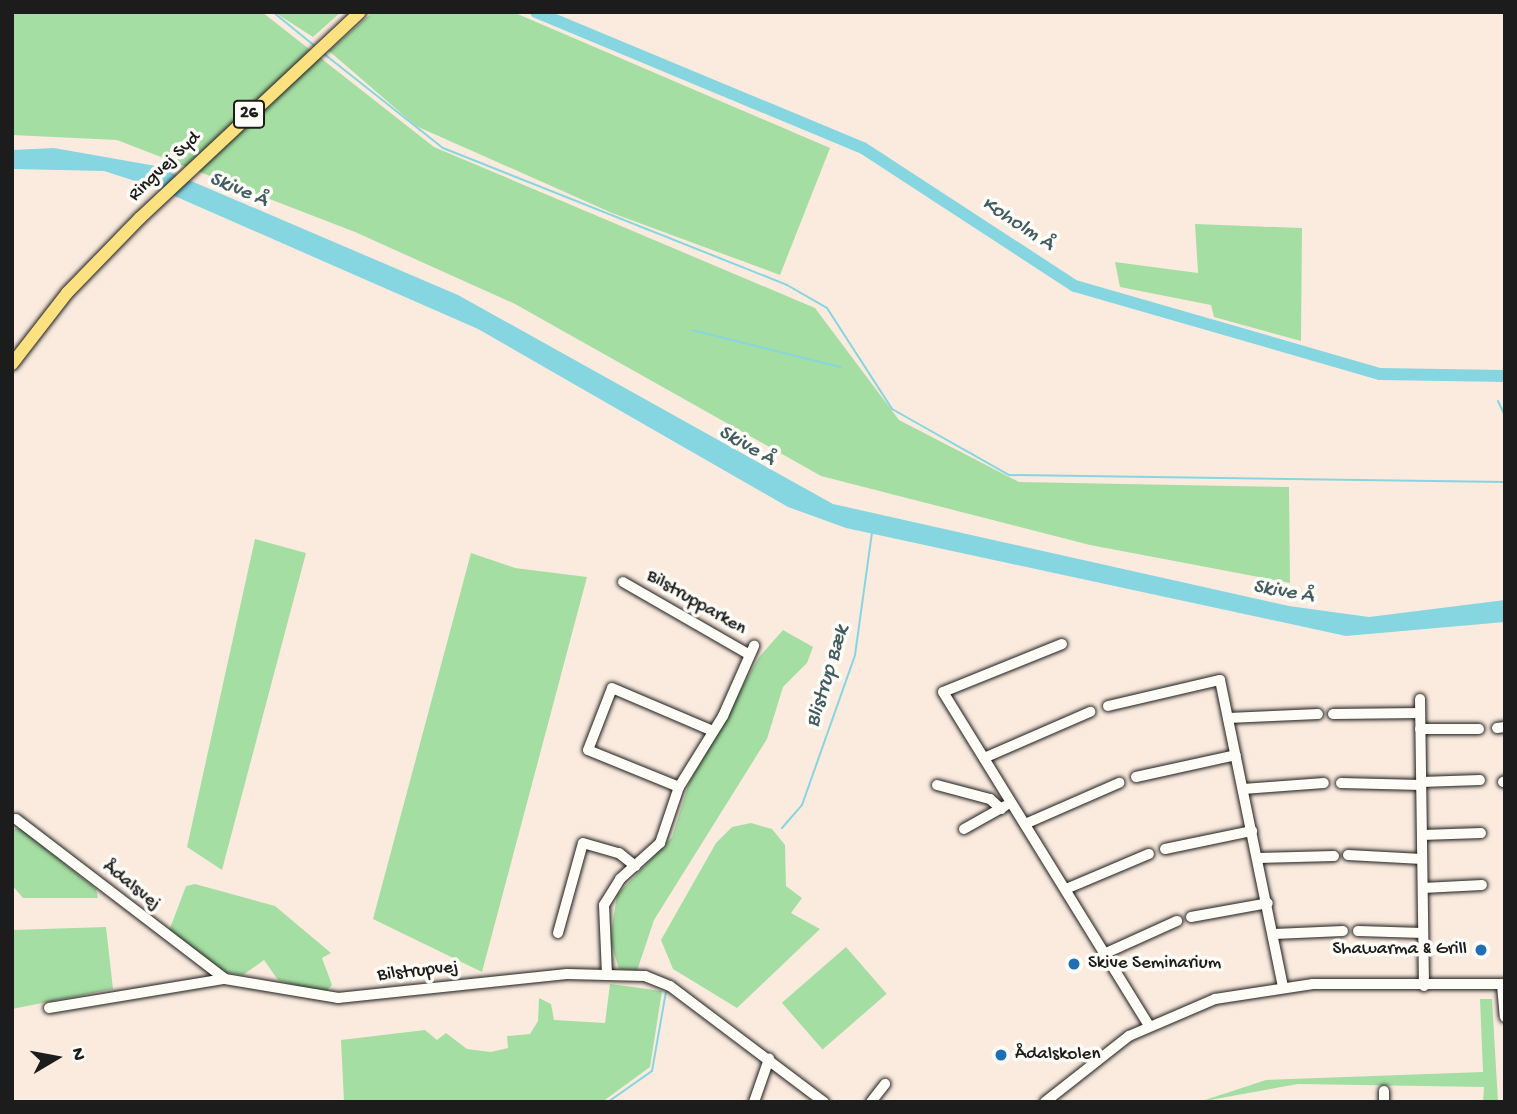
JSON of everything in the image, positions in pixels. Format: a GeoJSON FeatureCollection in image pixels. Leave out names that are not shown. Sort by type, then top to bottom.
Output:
{"type":"FeatureCollection","features":[{"type":"Feature","properties":{"kind":"main road","name":"Ringvej Syd"},"geometry":{"type":"LineString","coordinates":[[12,364],[67,293],[140,218],[360,12]]}},
{"type":"Feature","properties":{"kind":"street","name":"Bilstrupparken"},"geometry":{"type":"LineString","coordinates":[[607,974],[604,905],[635,866],[660,843],[679,787],[713,731],[752,650],[623,582]]}},
{"type":"Feature","properties":{"kind":"street"},"geometry":{"type":"LineString","coordinates":[[1062,644],[943,692],[1149,1025]]}},
{"type":"Feature","properties":{"kind":"street"},"geometry":{"type":"LineString","coordinates":[[1108,706],[1220,680],[1283,986]]}},
{"type":"Feature","properties":{"kind":"street"},"geometry":{"type":"LineString","coordinates":[[679,787],[588,750],[612,688],[713,731]]}},
{"type":"Feature","properties":{"kind":"street"},"geometry":{"type":"LineString","coordinates":[[1420,699],[1424,985]]}},
{"type":"Feature","properties":{"kind":"street"},"geometry":{"type":"LineString","coordinates":[[984,758],[1090,712]]}},
{"type":"Feature","properties":{"kind":"street"},"geometry":{"type":"LineString","coordinates":[[1333,714],[1420,713]]}},
{"type":"Feature","properties":{"kind":"street"},"geometry":{"type":"LineString","coordinates":[[1228,718],[1318,714]]}},
{"type":"Feature","properties":{"kind":"street"},"geometry":{"type":"LineString","coordinates":[[1420,729],[1479,729]]}},
{"type":"Feature","properties":{"kind":"street"},"geometry":{"type":"LineString","coordinates":[[1136,777],[1236,755]]}},
{"type":"Feature","properties":{"kind":"street"},"geometry":{"type":"LineString","coordinates":[[1340,783],[1421,784],[1480,780]]}},
{"type":"Feature","properties":{"kind":"street"},"geometry":{"type":"LineString","coordinates":[[1025,824],[1119,783]]}},
{"type":"Feature","properties":{"kind":"street"},"geometry":{"type":"LineString","coordinates":[[1243,789],[1324,783]]}},
{"type":"Feature","properties":{"kind":"street"},"geometry":{"type":"LineString","coordinates":[[937,785],[990,799],[1001,809]]}},
{"type":"Feature","properties":{"kind":"street"},"geometry":{"type":"LineString","coordinates":[[964,829],[1012,802]]}},
{"type":"Feature","properties":{"kind":"street","name":"Ådalsvej"},"geometry":{"type":"LineString","coordinates":[[16,819],[225,979]]}},
{"type":"Feature","properties":{"kind":"street"},"geometry":{"type":"LineString","coordinates":[[1165,849],[1252,831]]}},
{"type":"Feature","properties":{"kind":"street"},"geometry":{"type":"LineString","coordinates":[[1422,835],[1481,832]]}},
{"type":"Feature","properties":{"kind":"street"},"geometry":{"type":"LineString","coordinates":[[558,933],[583,843],[620,853],[635,866]]}},
{"type":"Feature","properties":{"kind":"street"},"geometry":{"type":"LineString","coordinates":[[1066,889],[1149,854]]}},
{"type":"Feature","properties":{"kind":"street"},"geometry":{"type":"LineString","coordinates":[[1348,855],[1422,859]]}},
{"type":"Feature","properties":{"kind":"street"},"geometry":{"type":"LineString","coordinates":[[1258,858],[1334,856]]}},
{"type":"Feature","properties":{"kind":"street"},"geometry":{"type":"LineString","coordinates":[[1423,888],[1482,885]]}},
{"type":"Feature","properties":{"kind":"street"},"geometry":{"type":"LineString","coordinates":[[1191,917],[1268,903]]}},
{"type":"Feature","properties":{"kind":"street"},"geometry":{"type":"LineString","coordinates":[[1106,953],[1177,922]]}},
{"type":"Feature","properties":{"kind":"street"},"geometry":{"type":"LineString","coordinates":[[1274,934],[1343,931]]}},
{"type":"Feature","properties":{"kind":"street"},"geometry":{"type":"LineString","coordinates":[[1358,931],[1423,933]]}},
{"type":"Feature","properties":{"kind":"street","name":"Bilstrupvej"},"geometry":{"type":"LineString","coordinates":[[49,1008],[225,979],[338,998],[607,974],[670,986],[824,1102]]}},
{"type":"Feature","properties":{"kind":"street"},"geometry":{"type":"LineString","coordinates":[[1045,1102],[1097,1057],[1149,1025],[1215,999],[1283,986],[1504,984],[1505,1017]]}},
{"type":"Feature","properties":{"kind":"street"},"geometry":{"type":"LineString","coordinates":[[754,1102],[769,1059]]}},
{"type":"Feature","properties":{"kind":"street"},"geometry":{"type":"LineString","coordinates":[[871,1102],[885,1084]]}},
{"type":"Feature","properties":{"kind":"green space"},"geometry":{"type":"Polygon","coordinates":[[[12,12],[262,12],[434,147],[815,308],[899,420],[1019,482],[1289,487],[1290,583],[1090,545],[821,476],[515,304],[355,232],[117,140],[12,135],[12,12]]]}},
{"type":"Feature","properties":{"kind":"green space"},"geometry":{"type":"Polygon","coordinates":[[[274,12],[341,12],[313,37],[274,12]]]}},
{"type":"Feature","properties":{"kind":"green space"},"geometry":{"type":"Polygon","coordinates":[[[373,12],[513,12],[830,148],[780,275],[612,213],[416,126],[329,51],[373,12]]]}},
{"type":"Feature","properties":{"kind":"green space"},"geometry":{"type":"Polygon","coordinates":[[[1195,224],[1302,228],[1301,341],[1214,317],[1211,305],[1120,287],[1115,262],[1198,273],[1195,224]]]}},
{"type":"Feature","properties":{"kind":"green space"},"geometry":{"type":"Polygon","coordinates":[[[255,539],[306,553],[222,870],[187,847],[255,539]]]}},
{"type":"Feature","properties":{"kind":"green space"},"geometry":{"type":"Polygon","coordinates":[[[471,553],[515,568],[587,577],[482,972],[373,919],[471,553]]]}},
{"type":"Feature","properties":{"kind":"green space"},"geometry":{"type":"Polygon","coordinates":[[[783,630],[813,647],[807,663],[783,687],[767,739],[654,920],[637,971],[619,969],[610,940],[617,895],[672,837],[689,783],[759,657],[783,630]]]}},
{"type":"Feature","properties":{"kind":"green space"},"geometry":{"type":"Polygon","coordinates":[[[751,823],[772,829],[785,845],[786,886],[802,898],[791,913],[820,929],[737,1008],[673,969],[661,940],[716,843],[732,827],[751,823]]]}},
{"type":"Feature","properties":{"kind":"green space"},"geometry":{"type":"Polygon","coordinates":[[[12,829],[21,829],[96,889],[98,898],[23,898],[12,885],[12,829]]]}},
{"type":"Feature","properties":{"kind":"green space"},"geometry":{"type":"Polygon","coordinates":[[[195,884],[275,906],[331,953],[322,958],[332,985],[324,994],[278,980],[264,960],[243,975],[223,972],[169,931],[186,886],[195,884]]]}},
{"type":"Feature","properties":{"kind":"green space"},"geometry":{"type":"Polygon","coordinates":[[[106,927],[113,989],[12,1009],[12,930],[106,927]]]}},
{"type":"Feature","properties":{"kind":"green space"},"geometry":{"type":"Polygon","coordinates":[[[846,947],[887,994],[823,1050],[782,1003],[846,947]]]}},
{"type":"Feature","properties":{"kind":"green space"},"geometry":{"type":"Polygon","coordinates":[[[610,984],[662,991],[650,1067],[602,1102],[344,1102],[341,1040],[425,1030],[437,1040],[446,1033],[467,1049],[491,1052],[508,1048],[507,1036],[530,1034],[538,1021],[539,998],[551,1004],[554,1020],[605,1023],[610,984]]]}},
{"type":"Feature","properties":{"kind":"green space"},"geometry":{"type":"Polygon","coordinates":[[[1480,999],[1492,999],[1498,1102],[1483,1102],[1484,1087],[1298,1084],[1199,1102],[1266,1080],[1483,1072],[1480,999]]]}},
{"type":"Feature","properties":{"kind":"water"},"geometry":{"type":"Polygon","coordinates":[[[54,148],[156,166],[458,295],[833,504],[1289,606],[1369,617],[1505,600],[1505,622],[1346,636],[846,528],[788,507],[478,329],[154,187],[104,171],[12,169],[12,150],[54,148]]]}},
{"type":"Feature","properties":{"kind":"waterway"},"geometry":{"type":"LineString","coordinates":[[273,12],[316,47]]}},
{"type":"Feature","properties":{"kind":"waterway","name":"Koholm Å"},"geometry":{"type":"LineString","coordinates":[[536,12],[863,148],[1075,286],[1380,374],[1505,376]]}},
{"type":"Feature","properties":{"kind":"waterway"},"geometry":{"type":"LineString","coordinates":[[323,53],[443,148],[787,285],[827,308],[892,409],[1009,475],[1505,482]]}},
{"type":"Feature","properties":{"kind":"waterway"},"geometry":{"type":"LineString","coordinates":[[692,330],[840,367]]}},
{"type":"Feature","properties":{"kind":"waterway"},"geometry":{"type":"LineString","coordinates":[[1498,401],[1505,416]]}},
{"type":"Feature","properties":{"kind":"waterway","name":"Blistrup Bæk"},"geometry":{"type":"LineString","coordinates":[[782,828],[802,805],[855,655],[872,532]]}},
{"type":"Feature","properties":{"kind":"waterway","name":"Blistrup Bæk"},"geometry":{"type":"LineString","coordinates":[[608,1102],[652,1071],[666,992]]}},
{"type":"Feature","properties":{"kind":"place","name":"Shawarma & Grill"},"geometry":{"type":"Point","coordinates":[1481,950]}},
{"type":"Feature","properties":{"kind":"place","name":"Skive Seminarium"},"geometry":{"type":"Point","coordinates":[1074,964]}},
{"type":"Feature","properties":{"kind":"place","name":"Ådalskolen"},"geometry":{"type":"Point","coordinates":[1001,1055]}},
{"type":"Feature","properties":{"kind":"water label","name":"Skive Å"},"geometry":{"type":"Point","coordinates":[238,191]}},
{"type":"Feature","properties":{"kind":"water label","name":"Skive Å"},"geometry":{"type":"Point","coordinates":[746,447]}},
{"type":"Feature","properties":{"kind":"water label","name":"Skive Å"},"geometry":{"type":"Point","coordinates":[1283,593]}}]}
